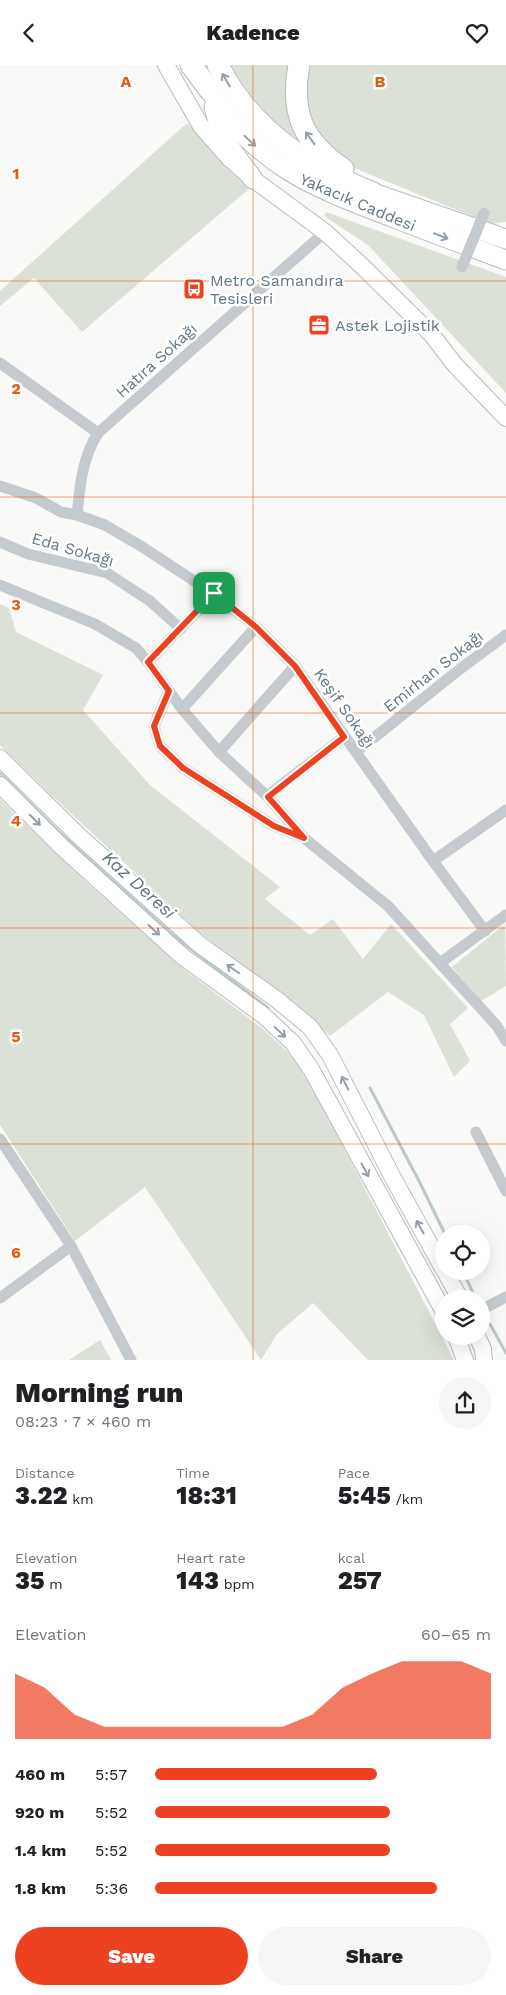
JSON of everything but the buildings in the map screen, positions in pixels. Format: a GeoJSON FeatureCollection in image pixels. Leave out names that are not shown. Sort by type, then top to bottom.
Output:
{"type":"FeatureCollection","features":[{"type":"Feature","properties":{"kind":"highway"},"geometry":{"type":"LineString","coordinates":[[191,65],[209,89]]}},
{"type":"Feature","properties":{"kind":"highway","name":"Yakacık Caddesi"},"geometry":{"type":"LineString","coordinates":[[198,65],[209,89]]}},
{"type":"Feature","properties":{"kind":"highway","name":"Yakacık Caddesi"},"geometry":{"type":"LineString","coordinates":[[218,65],[237,98],[251,116],[277,140],[317,167],[372,193]]}},
{"type":"Feature","properties":{"kind":"highway"},"geometry":{"type":"LineString","coordinates":[[300,65],[297,81],[298,115],[303,129],[326,158],[351,175],[372,193]]}},
{"type":"Feature","properties":{"kind":"main road"},"geometry":{"type":"LineString","coordinates":[[166,65],[201,126],[230,159],[253,179],[324,232],[362,266],[432,335],[455,365],[506,418]]}},
{"type":"Feature","properties":{"kind":"main road"},"geometry":{"type":"LineString","coordinates":[[209,89],[218,124],[229,148],[253,179]]}},
{"type":"Feature","properties":{"kind":"main road","name":"Yakacık Caddesi"},"geometry":{"type":"LineString","coordinates":[[209,89],[220,108],[241,133],[258,149],[286,170],[331,194],[506,260]]}},
{"type":"Feature","properties":{"kind":"main road","name":"Yakacık Caddesi"},"geometry":{"type":"LineString","coordinates":[[372,193],[506,239]]}},
{"type":"Feature","properties":{"kind":"main road"},"geometry":{"type":"LineString","coordinates":[[0,758],[78,835],[200,945],[276,999],[310,1027],[330,1055],[393,1178],[435,1255]]}},
{"type":"Feature","properties":{"kind":"main road"},"geometry":{"type":"LineString","coordinates":[[0,785],[62,847],[182,956],[264,1016],[293,1043],[311,1069],[435,1296]]}},
{"type":"Feature","properties":{"kind":"main road"},"geometry":{"type":"LineString","coordinates":[[459,1345],[465,1360]]}},
{"type":"Feature","properties":{"kind":"main road"},"geometry":{"type":"LineString","coordinates":[[481,1345],[484,1360]]}},
{"type":"Feature","properties":{"kind":"street"},"geometry":{"type":"LineString","coordinates":[[462,267],[484,213]]}},
{"type":"Feature","properties":{"kind":"street","name":"Hatıra Sokağı"},"geometry":{"type":"LineString","coordinates":[[98,433],[324,232]]}},
{"type":"Feature","properties":{"kind":"street"},"geometry":{"type":"LineString","coordinates":[[0,363],[98,433],[91,443],[82,472],[77,515]]}},
{"type":"Feature","properties":{"kind":"street","name":"Keşif Sokağı"},"geometry":{"type":"LineString","coordinates":[[0,485],[36,498],[61,512],[77,515],[105,525],[214,593],[256,627],[295,666],[344,737],[485,931]]}},
{"type":"Feature","properties":{"kind":"street","name":"Eda Sokağı"},"geometry":{"type":"LineString","coordinates":[[0,542],[28,554],[107,573],[150,601],[181,629]]}},
{"type":"Feature","properties":{"kind":"street"},"geometry":{"type":"LineString","coordinates":[[0,585],[95,623],[136,648],[182,709],[219,752],[268,797],[304,838],[388,906],[498,1025],[506,1041]]}},
{"type":"Feature","properties":{"kind":"street"},"geometry":{"type":"LineString","coordinates":[[148,662],[214,593]]}},
{"type":"Feature","properties":{"kind":"street"},"geometry":{"type":"LineString","coordinates":[[182,709],[256,627]]}},
{"type":"Feature","properties":{"kind":"street","name":"Emirhan Sokağı"},"geometry":{"type":"LineString","coordinates":[[356,752],[506,635]]}},
{"type":"Feature","properties":{"kind":"street"},"geometry":{"type":"LineString","coordinates":[[219,752],[295,666]]}},
{"type":"Feature","properties":{"kind":"street"},"geometry":{"type":"LineString","coordinates":[[169,691],[154,726],[160,746],[183,768],[224,795],[274,826],[304,838]]}},
{"type":"Feature","properties":{"kind":"street"},"geometry":{"type":"LineString","coordinates":[[268,797],[344,737]]}},
{"type":"Feature","properties":{"kind":"street"},"geometry":{"type":"LineString","coordinates":[[433,861],[506,810]]}},
{"type":"Feature","properties":{"kind":"street"},"geometry":{"type":"LineString","coordinates":[[440,963],[506,915]]}},
{"type":"Feature","properties":{"kind":"street"},"geometry":{"type":"LineString","coordinates":[[476,1132],[506,1191]]}},
{"type":"Feature","properties":{"kind":"street"},"geometry":{"type":"LineString","coordinates":[[0,1139],[71,1246],[131,1360]]}},
{"type":"Feature","properties":{"kind":"street"},"geometry":{"type":"LineString","coordinates":[[0,1298],[71,1246]]}},
{"type":"Feature","properties":{"kind":"street"},"geometry":{"type":"LineString","coordinates":[[490,1305],[506,1297]]}},
{"type":"Feature","properties":{"kind":"shaded area"},"geometry":{"type":"Polygon","coordinates":[[[230,65],[294,65],[305,145],[272,119],[246,89],[230,65]]]}},
{"type":"Feature","properties":{"kind":"shaded area"},"geometry":{"type":"Polygon","coordinates":[[[310,65],[506,65],[506,222],[491,224],[342,163],[312,131],[303,93],[310,65]]]}},
{"type":"Feature","properties":{"kind":"shaded area"},"geometry":{"type":"Polygon","coordinates":[[[187,123],[251,187],[82,332],[34,278],[0,306],[0,291],[187,123]]]}},
{"type":"Feature","properties":{"kind":"shaded area"},"geometry":{"type":"Polygon","coordinates":[[[326,212],[506,277],[506,393],[368,245],[324,216],[326,212]]]}},
{"type":"Feature","properties":{"kind":"shaded area"},"geometry":{"type":"Polygon","coordinates":[[[0,604],[9,608],[16,632],[103,675],[83,710],[150,785],[280,887],[265,899],[310,935],[333,919],[363,959],[391,924],[468,1008],[450,1024],[470,1061],[454,1077],[424,1015],[388,992],[330,1036],[199,932],[0,745],[0,604]]]}},
{"type":"Feature","properties":{"kind":"shaded area"},"geometry":{"type":"Polygon","coordinates":[[[0,799],[85,881],[185,970],[263,1029],[292,1056],[318,1098],[435,1323],[435,1345],[446,1345],[454,1360],[368,1360],[313,1303],[277,1334],[261,1360],[145,1187],[75,1241],[0,1125],[0,799]]]}},
{"type":"Feature","properties":{"kind":"shaded area"},"geometry":{"type":"Polygon","coordinates":[[[505,924],[506,986],[481,1001],[452,967],[505,924]]]}},
{"type":"Feature","properties":{"kind":"shaded area"},"geometry":{"type":"Polygon","coordinates":[[[100,1340],[111,1360],[69,1360],[100,1340]]]}},
{"type":"Feature","properties":{"kind":"waterway","name":"Kaz Deresi"},"geometry":{"type":"LineString","coordinates":[[0,773],[58,831],[174,936],[268,1008]]}},
{"type":"Feature","properties":{"kind":"waterway","name":"Kaz Deresi"},"geometry":{"type":"LineString","coordinates":[[370,1088],[441,1225]]}},
{"type":"Feature","properties":{"kind":"waterway","name":"Kaz Deresi"},"geometry":{"type":"LineString","coordinates":[[467,1280],[472,1290]]}},
{"type":"Feature","properties":{"kind":"waterway","name":"Kaz Deresi"},"geometry":{"type":"LineString","coordinates":[[490,1324],[506,1353]]}},
{"type":"Feature","properties":{"kind":"place","name":"Metro Samandıra Tesisleri"},"geometry":{"type":"Point","coordinates":[194,289]}},
{"type":"Feature","properties":{"kind":"place","name":"Astek Lojistik"},"geometry":{"type":"Point","coordinates":[319,325]}},
{"type":"Feature","properties":{"kind":"route"},"geometry":{"type":"LineString","coordinates":[[214,593],[256,627],[295,666],[344,737],[268,797],[304,838],[274,826],[228,797],[183,768],[160,746],[154,726],[169,691],[148,662],[214,593]]}}]}
